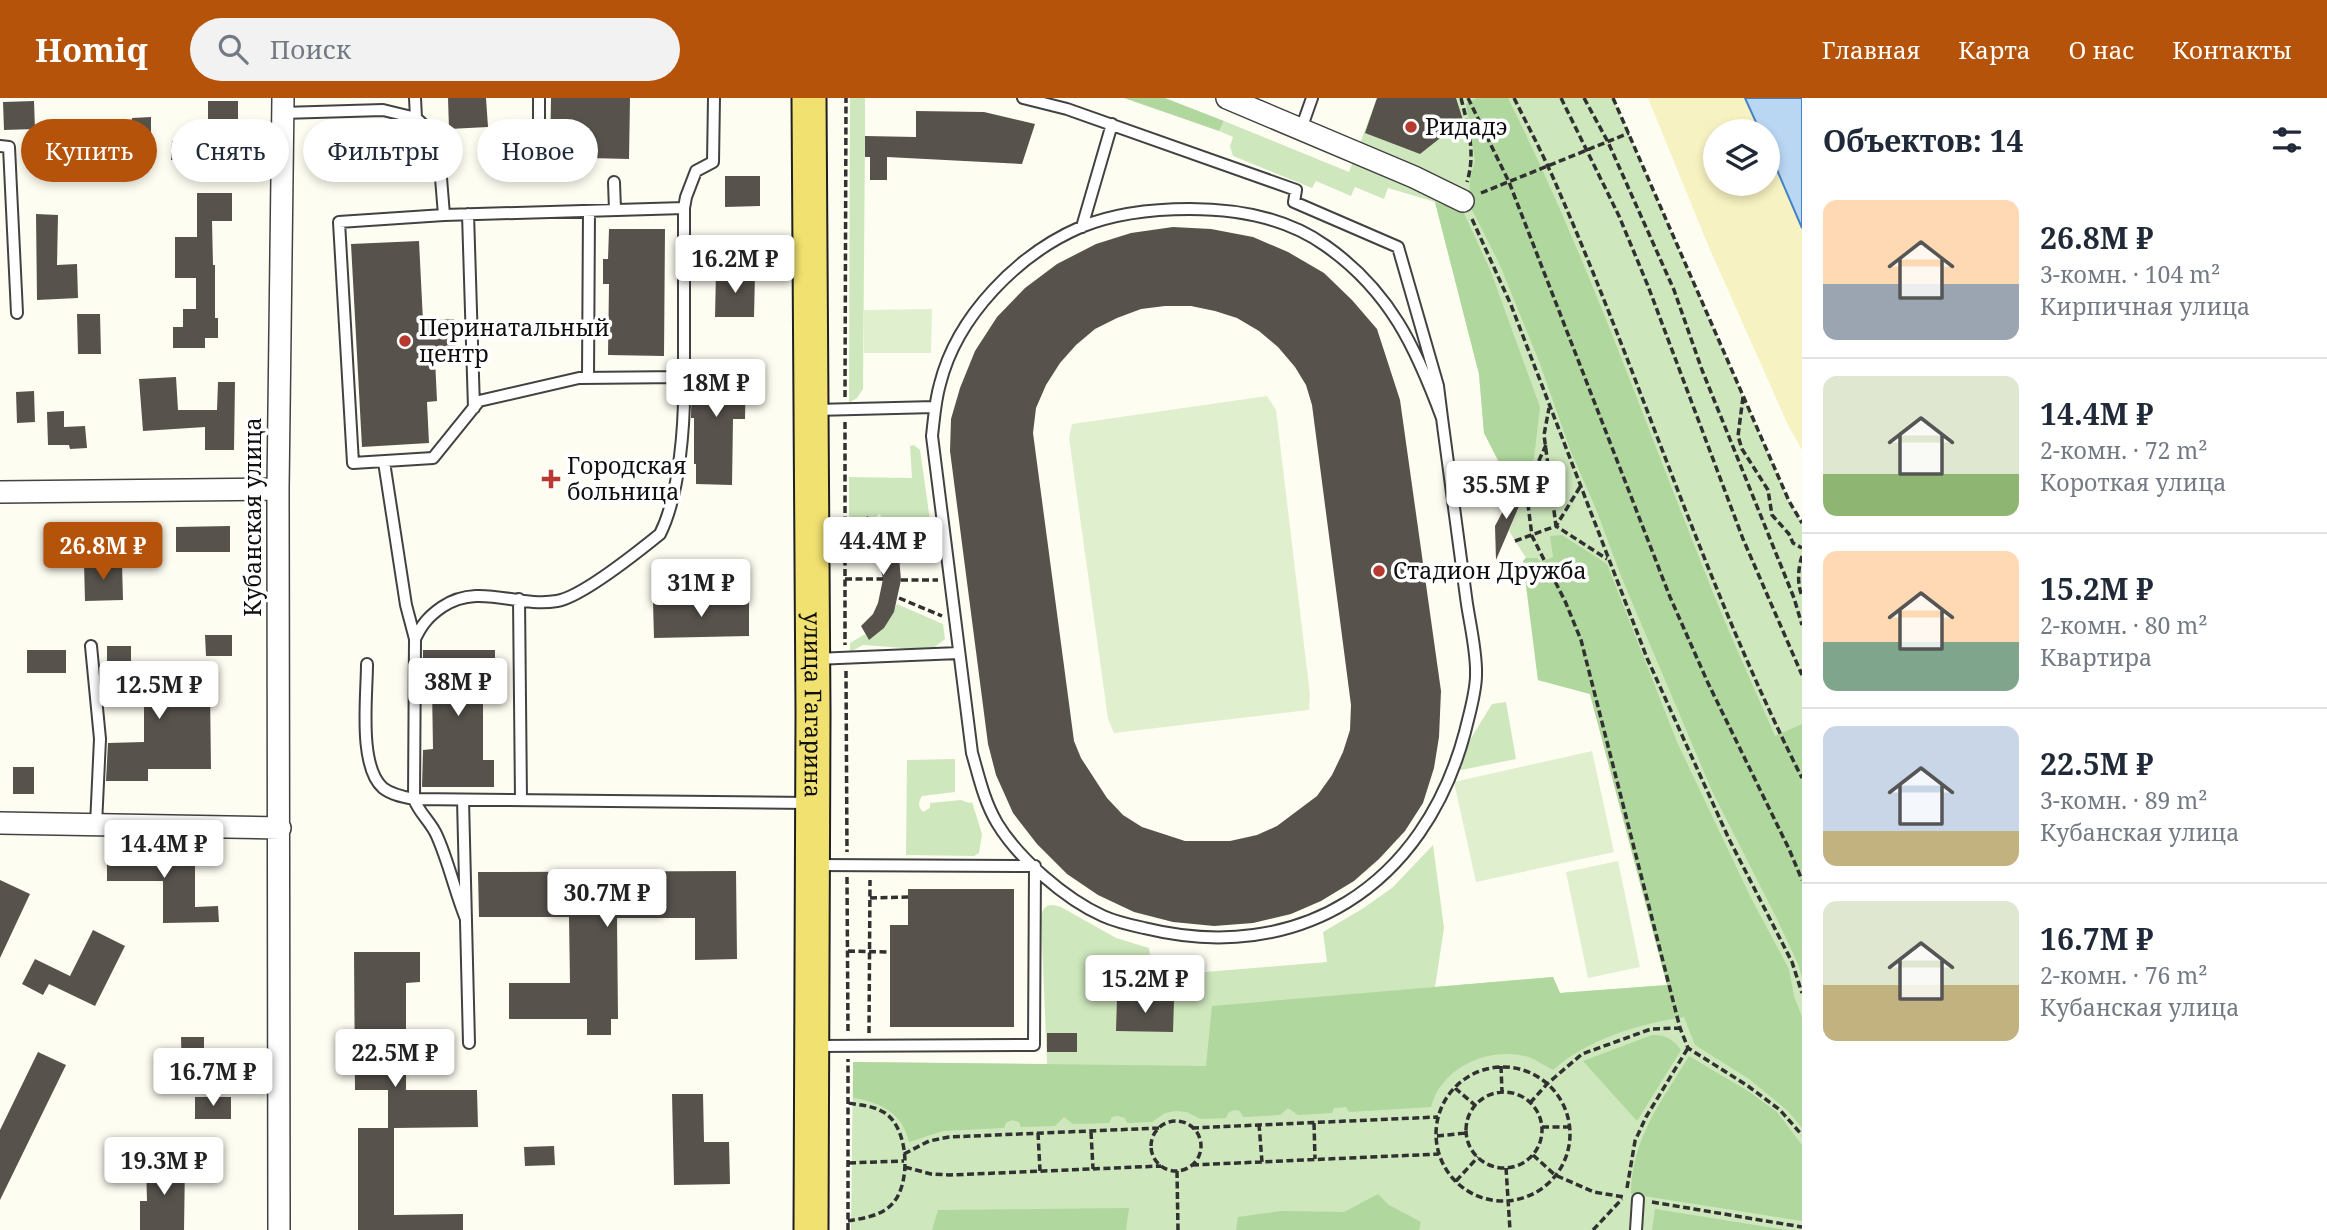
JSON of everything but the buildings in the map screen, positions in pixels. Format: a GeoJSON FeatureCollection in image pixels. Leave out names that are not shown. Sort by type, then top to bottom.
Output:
{"type":"FeatureCollection","features":[{"type":"Feature","properties":{"kind":"main road","name":"улица Гагарина"},"geometry":{"type":"LineString","coordinates":[[809,98],[813,659],[811,1230]]}},
{"type":"Feature","properties":{"kind":"street"},"geometry":{"type":"LineString","coordinates":[[1227,98],[1414,177],[1465,204]]}},
{"type":"Feature","properties":{"kind":"street","name":"Кубанская улица"},"geometry":{"type":"LineString","coordinates":[[279,1230],[278,489],[283,105]]}},
{"type":"Feature","properties":{"kind":"street"},"geometry":{"type":"LineString","coordinates":[[0,492],[278,489]]}},
{"type":"Feature","properties":{"kind":"street"},"geometry":{"type":"LineString","coordinates":[[0,823],[280,828]]}},
{"type":"Feature","properties":{"kind":"lane"},"geometry":{"type":"LineString","coordinates":[[415,98],[416,118]]}},
{"type":"Feature","properties":{"kind":"lane"},"geometry":{"type":"LineString","coordinates":[[540,98],[540,119]]}},
{"type":"Feature","properties":{"kind":"lane"},"geometry":{"type":"LineString","coordinates":[[415,639],[421,625],[432,614],[449,602],[468,595],[537,602],[559,601],[579,592],[660,534],[667,521],[683,432],[684,208],[696,171],[713,162],[714,98]]}},
{"type":"Feature","properties":{"kind":"lane"},"geometry":{"type":"LineString","coordinates":[[1023,98],[1069,103],[1112,124],[1296,190],[1294,202],[1398,247],[1438,386],[1476,676],[1465,733],[1443,793],[1426,825],[1403,856],[1362,892],[1312,921],[1243,937],[1203,939],[1168,934],[1103,916],[1072,898],[1018,851],[997,824],[984,795],[972,753],[932,436],[940,381],[962,333],[978,309],[1023,263],[1048,244],[1082,227],[1133,214],[1167,209],[1215,209],[1261,216],[1294,228],[1324,245],[1358,271],[1390,307],[1426,374],[1442,418]]}},
{"type":"Feature","properties":{"kind":"lane"},"geometry":{"type":"LineString","coordinates":[[1301,129],[1312,98]]}},
{"type":"Feature","properties":{"kind":"lane"},"geometry":{"type":"LineString","coordinates":[[283,105],[383,110],[416,118],[430,131],[439,153],[444,215]]}},
{"type":"Feature","properties":{"kind":"lane"},"geometry":{"type":"LineString","coordinates":[[1082,227],[1112,124]]}},
{"type":"Feature","properties":{"kind":"lane"},"geometry":{"type":"LineString","coordinates":[[0,146],[9,147],[17,313]]}},
{"type":"Feature","properties":{"kind":"lane"},"geometry":{"type":"LineString","coordinates":[[614,182],[615,210]]}},
{"type":"Feature","properties":{"kind":"lane"},"geometry":{"type":"LineString","coordinates":[[684,208],[468,214],[339,222],[353,463],[433,458],[480,401],[588,378],[684,377]]}},
{"type":"Feature","properties":{"kind":"lane"},"geometry":{"type":"LineString","coordinates":[[588,378],[589,211]]}},
{"type":"Feature","properties":{"kind":"lane"},"geometry":{"type":"LineString","coordinates":[[468,214],[474,408]]}},
{"type":"Feature","properties":{"kind":"lane"},"geometry":{"type":"LineString","coordinates":[[810,410],[935,407]]}},
{"type":"Feature","properties":{"kind":"lane"},"geometry":{"type":"LineString","coordinates":[[384,462],[404,594],[415,639],[414,799],[435,832],[466,919]]}},
{"type":"Feature","properties":{"kind":"lane"},"geometry":{"type":"LineString","coordinates":[[519,600],[521,800]]}},
{"type":"Feature","properties":{"kind":"lane"},"geometry":{"type":"LineString","coordinates":[[91,646],[100,739],[96,825]]}},
{"type":"Feature","properties":{"kind":"lane"},"geometry":{"type":"LineString","coordinates":[[813,659],[959,653]]}},
{"type":"Feature","properties":{"kind":"lane"},"geometry":{"type":"LineString","coordinates":[[367,664],[366,739],[370,763],[375,777],[384,788],[396,795],[414,799],[463,800],[812,803]]}},
{"type":"Feature","properties":{"kind":"lane"},"geometry":{"type":"LineString","coordinates":[[463,800],[469,1043]]}},
{"type":"Feature","properties":{"kind":"lane"},"geometry":{"type":"LineString","coordinates":[[812,865],[1035,866]]}},
{"type":"Feature","properties":{"kind":"lane"},"geometry":{"type":"LineString","coordinates":[[811,1046],[1034,1045],[1035,866]]}},
{"type":"Feature","properties":{"kind":"lane"},"geometry":{"type":"LineString","coordinates":[[1636,1230],[1638,1199]]}},
{"type":"Feature","properties":{"kind":"path"},"geometry":{"type":"LineString","coordinates":[[1461,98],[1468,124],[1472,160],[1465,204],[1511,305],[1647,658],[1729,839],[1792,962],[1802,993]]}},
{"type":"Feature","properties":{"kind":"path"},"geometry":{"type":"LineString","coordinates":[[1468,98],[1509,182],[1670,597],[1802,880]]}},
{"type":"Feature","properties":{"kind":"path"},"geometry":{"type":"LineString","coordinates":[[1514,98],[1547,166],[1626,356],[1695,536],[1802,778]]}},
{"type":"Feature","properties":{"kind":"path"},"geometry":{"type":"LineString","coordinates":[[1561,98],[1619,216],[1743,539],[1802,675]]}},
{"type":"Feature","properties":{"kind":"path"},"geometry":{"type":"LineString","coordinates":[[1584,98],[1608,142],[1674,290],[1702,370],[1794,598],[1802,625]]}},
{"type":"Feature","properties":{"kind":"path"},"geometry":{"type":"LineString","coordinates":[[1613,98],[1789,501],[1802,523]]}},
{"type":"Feature","properties":{"kind":"path"},"geometry":{"type":"LineString","coordinates":[[1465,204],[1509,182],[1629,133]]}},
{"type":"Feature","properties":{"kind":"path"},"geometry":{"type":"LineString","coordinates":[[1743,395],[1738,436],[1742,449],[1768,490],[1772,515],[1793,542],[1802,548]]}},
{"type":"Feature","properties":{"kind":"path"},"geometry":{"type":"LineString","coordinates":[[1549,406],[1545,435],[1556,526]]}},
{"type":"Feature","properties":{"kind":"path"},"geometry":{"type":"LineString","coordinates":[[1546,445],[1526,489],[1532,536],[1565,601],[1581,640],[1680,1028],[1688,1048],[1780,1110],[1802,1135]]}},
{"type":"Feature","properties":{"kind":"path"},"geometry":{"type":"LineString","coordinates":[[1516,541],[1556,526],[1580,487]]}},
{"type":"Feature","properties":{"kind":"path"},"geometry":{"type":"LineString","coordinates":[[900,562],[944,526]]}},
{"type":"Feature","properties":{"kind":"path"},"geometry":{"type":"LineString","coordinates":[[1556,526],[1609,560]]}},
{"type":"Feature","properties":{"kind":"path"},"geometry":{"type":"LineString","coordinates":[[1802,556],[1799,572],[1802,596]]}},
{"type":"Feature","properties":{"kind":"path"},"geometry":{"type":"LineString","coordinates":[[845,579],[883,579]]}},
{"type":"Feature","properties":{"kind":"path"},"geometry":{"type":"LineString","coordinates":[[901,580],[950,580]]}},
{"type":"Feature","properties":{"kind":"path"},"geometry":{"type":"LineString","coordinates":[[899,597],[956,622]]}},
{"type":"Feature","properties":{"kind":"path"},"geometry":{"type":"LineString","coordinates":[[869,1046],[870,865]]}},
{"type":"Feature","properties":{"kind":"path"},"geometry":{"type":"LineString","coordinates":[[870,898],[908,897]]}},
{"type":"Feature","properties":{"kind":"path"},"geometry":{"type":"LineString","coordinates":[[848,951],[890,952]]}},
{"type":"Feature","properties":{"kind":"path"},"geometry":{"type":"LineString","coordinates":[[1530,1103],[1547,1084],[1582,1054],[1651,1029],[1680,1028]]}},
{"type":"Feature","properties":{"kind":"path"},"geometry":{"type":"LineString","coordinates":[[1593,1230],[1625,1197],[1635,1141],[1688,1048]]}},
{"type":"Feature","properties":{"kind":"path"},"geometry":{"type":"LineString","coordinates":[[1502,1066],[1502,1093]]}},
{"type":"Feature","properties":{"kind":"path"},"geometry":{"type":"LineString","coordinates":[[1502,1066],[1524,1070],[1547,1084],[1560,1097],[1569,1118],[1570,1141],[1564,1163],[1555,1175],[1532,1194],[1507,1200],[1488,1199],[1468,1192],[1452,1178],[1439,1154],[1436,1136],[1438,1116],[1447,1097],[1461,1081],[1480,1070],[1502,1066]]}},
{"type":"Feature","properties":{"kind":"path"},"geometry":{"type":"LineString","coordinates":[[1455,1088],[1476,1106]]}},
{"type":"Feature","properties":{"kind":"path"},"geometry":{"type":"LineString","coordinates":[[1502,1093],[1517,1094],[1530,1103],[1536,1110],[1542,1127],[1538,1147],[1533,1155],[1521,1165],[1506,1168],[1485,1163],[1469,1145],[1466,1133],[1467,1121],[1476,1106],[1491,1095],[1502,1093]]}},
{"type":"Feature","properties":{"kind":"path"},"geometry":{"type":"LineString","coordinates":[[848,1103],[863,1105],[887,1114],[901,1136],[905,1161],[900,1193],[893,1204],[879,1214],[848,1221]]}},
{"type":"Feature","properties":{"kind":"path"},"geometry":{"type":"LineString","coordinates":[[1192,1128],[1438,1116]]}},
{"type":"Feature","properties":{"kind":"path"},"geometry":{"type":"LineString","coordinates":[[1161,1166],[1153,1155],[1152,1140],[1159,1128],[1168,1122],[1176,1121],[1184,1122],[1192,1128],[1200,1141],[1201,1149],[1192,1165]]}},
{"type":"Feature","properties":{"kind":"path"},"geometry":{"type":"LineString","coordinates":[[1314,1122],[1315,1159]]}},
{"type":"Feature","properties":{"kind":"path"},"geometry":{"type":"LineString","coordinates":[[1259,1124],[1262,1162]]}},
{"type":"Feature","properties":{"kind":"path"},"geometry":{"type":"LineString","coordinates":[[1542,1127],[1570,1127]]}},
{"type":"Feature","properties":{"kind":"path"},"geometry":{"type":"LineString","coordinates":[[904,1154],[929,1141],[948,1137],[1159,1128]]}},
{"type":"Feature","properties":{"kind":"path"},"geometry":{"type":"LineString","coordinates":[[1091,1131],[1093,1169]]}},
{"type":"Feature","properties":{"kind":"path"},"geometry":{"type":"LineString","coordinates":[[1038,1133],[1040,1171]]}},
{"type":"Feature","properties":{"kind":"path"},"geometry":{"type":"LineString","coordinates":[[1436,1136],[1466,1133]]}},
{"type":"Feature","properties":{"kind":"path"},"geometry":{"type":"LineString","coordinates":[[905,1167],[931,1174],[950,1175],[1161,1166],[1177,1171],[1192,1165],[1439,1154]]}},
{"type":"Feature","properties":{"kind":"path"},"geometry":{"type":"LineString","coordinates":[[1533,1155],[1555,1175],[1594,1192],[1802,1228]]}},
{"type":"Feature","properties":{"kind":"path"},"geometry":{"type":"LineString","coordinates":[[1456,1181],[1478,1157]]}},
{"type":"Feature","properties":{"kind":"path"},"geometry":{"type":"LineString","coordinates":[[849,1163],[905,1161]]}},
{"type":"Feature","properties":{"kind":"path"},"geometry":{"type":"LineString","coordinates":[[1506,1168],[1510,1230]]}},
{"type":"Feature","properties":{"kind":"path"},"geometry":{"type":"LineString","coordinates":[[1177,1171],[1178,1230]]}},
{"type":"Feature","properties":{"kind":"green space"},"geometry":{"type":"Polygon","coordinates":[[[850,98],[865,98],[865,136],[863,389],[857,398],[849,403],[850,98]]]}},
{"type":"Feature","properties":{"kind":"green space"},"geometry":{"type":"Polygon","coordinates":[[[1124,98],[1165,98],[1224,121],[1219,131],[1124,98]]]}},
{"type":"Feature","properties":{"kind":"green space"},"geometry":{"type":"Polygon","coordinates":[[[1377,98],[1613,98],[1789,501],[1802,523],[1802,1230],[851,1230],[853,1062],[1047,1064],[1041,916],[1048,906],[1061,907],[1116,938],[1149,948],[1153,984],[1198,984],[1205,972],[1327,962],[1323,932],[1392,888],[1433,845],[1444,928],[1435,987],[1553,977],[1560,993],[1667,985],[1590,694],[1538,680],[1523,561],[1526,558],[1509,531],[1522,500],[1517,497],[1484,433],[1479,374],[1435,202],[1388,188],[1384,199],[1355,187],[1351,196],[1316,181],[1312,188],[1233,156],[1230,146],[1233,137],[1219,131],[1224,121],[1349,172],[1377,98]]]}},
{"type":"Feature","properties":{"kind":"green space"},"geometry":{"type":"Polygon","coordinates":[[[1477,98],[1508,98],[1536,156],[1588,274],[1714,595],[1775,736],[1802,724],[1802,978],[1777,919],[1712,791],[1621,576],[1499,263],[1469,204],[1470,180],[1475,160],[1466,104],[1477,98]]]}},
{"type":"Feature","properties":{"kind":"green space"},"geometry":{"type":"Polygon","coordinates":[[[1435,202],[1463,211],[1491,272],[1540,407],[1534,458],[1517,497],[1484,433],[1479,374],[1435,202]]]}},
{"type":"Feature","properties":{"kind":"green space"},"geometry":{"type":"Polygon","coordinates":[[[932,309],[931,353],[864,353],[864,310],[932,309]]]}},
{"type":"Feature","properties":{"kind":"green space"},"geometry":{"type":"Polygon","coordinates":[[[1267,396],[1276,410],[1310,695],[1309,710],[1114,733],[1108,719],[1069,438],[1072,424],[1267,396]]]}},
{"type":"Feature","properties":{"kind":"green space"},"geometry":{"type":"Polygon","coordinates":[[[914,445],[920,450],[931,527],[908,549],[895,530],[879,514],[874,520],[862,525],[849,516],[849,477],[912,478],[910,446],[914,445]]]}},
{"type":"Feature","properties":{"kind":"green space"},"geometry":{"type":"Polygon","coordinates":[[[1562,535],[1607,564],[1677,742],[1751,898],[1789,969],[1794,996],[1802,1017],[1802,1128],[1788,1111],[1749,1079],[1695,1045],[1684,1017],[1614,1034],[1582,1050],[1553,1070],[1532,1058],[1517,1055],[1480,1058],[1448,1077],[1437,1091],[1431,1107],[1349,1112],[1346,1107],[1334,1108],[1332,1113],[1298,1115],[1288,1108],[1280,1115],[1243,1117],[1240,1111],[1234,1110],[1228,1113],[1226,1118],[1200,1119],[1187,1112],[1175,1111],[1165,1113],[1152,1122],[1127,1123],[1125,1118],[1118,1116],[1112,1117],[1109,1123],[1073,1124],[1064,1117],[1055,1126],[1021,1127],[1019,1122],[1012,1120],[1006,1123],[1004,1128],[943,1131],[909,1142],[902,1123],[896,1116],[872,1102],[853,1098],[853,1062],[1206,1066],[1212,1006],[1553,977],[1560,993],[1667,985],[1590,694],[1538,680],[1523,561],[1526,558],[1537,558],[1541,562],[1553,557],[1550,536],[1562,535]]]}},
{"type":"Feature","properties":{"kind":"green space"},"geometry":{"type":"Polygon","coordinates":[[[897,604],[943,624],[945,639],[931,650],[863,645],[850,652],[850,643],[865,634],[869,640],[884,628],[897,604]]]}},
{"type":"Feature","properties":{"kind":"green space"},"geometry":{"type":"Polygon","coordinates":[[[1506,702],[1516,759],[1456,771],[1468,743],[1492,704],[1506,702]]]}},
{"type":"Feature","properties":{"kind":"green space"},"geometry":{"type":"Polygon","coordinates":[[[1592,751],[1614,852],[1476,882],[1454,782],[1592,751]]]}},
{"type":"Feature","properties":{"kind":"green space"},"geometry":{"type":"Polygon","coordinates":[[[955,759],[955,792],[922,796],[919,806],[923,812],[930,808],[930,803],[961,800],[972,802],[982,834],[979,853],[974,856],[906,855],[907,760],[955,759]]]}},
{"type":"Feature","properties":{"kind":"green space"},"geometry":{"type":"Polygon","coordinates":[[[1618,861],[1640,967],[1588,978],[1566,872],[1618,861]]]}},
{"type":"Feature","properties":{"kind":"green space"},"geometry":{"type":"Polygon","coordinates":[[[1652,1035],[1669,1038],[1681,1050],[1637,1121],[1583,1061],[1652,1035]]]}},
{"type":"Feature","properties":{"kind":"green space"},"geometry":{"type":"Polygon","coordinates":[[[1689,1056],[1748,1091],[1777,1112],[1802,1145],[1802,1221],[1631,1194],[1642,1138],[1689,1056]]]}},
{"type":"Feature","properties":{"kind":"green space"},"geometry":{"type":"Polygon","coordinates":[[[1378,1194],[1389,1205],[1421,1222],[1419,1230],[1236,1230],[1238,1217],[1281,1211],[1344,1212],[1378,1194]]]}},
{"type":"Feature","properties":{"kind":"green space"},"geometry":{"type":"Polygon","coordinates":[[[1129,1208],[1126,1230],[932,1230],[938,1210],[1129,1208]]]}},
{"type":"Feature","properties":{"kind":"green space"},"geometry":{"type":"Polygon","coordinates":[[[1655,1209],[1787,1230],[1652,1230],[1655,1209]]]}},
{"type":"Feature","properties":{"kind":"sand"},"geometry":{"type":"Polygon","coordinates":[[[1648,98],[1745,98],[1755,119],[1703,119],[1703,196],[1780,196],[1780,177],[1802,228],[1802,450],[1788,425],[1708,245],[1648,98]]]}},
{"type":"Feature","properties":{"kind":"water"},"geometry":{"type":"Polygon","coordinates":[[[1745,98],[1802,98],[1802,228],[1780,177],[1780,119],[1755,119],[1745,98]]]}},
{"type":"Feature","properties":{"kind":"place","name":"Ридадэ"},"geometry":{"type":"Point","coordinates":[1411,127]}},
{"type":"Feature","properties":{"kind":"place","name":"Перинатальный центр"},"geometry":{"type":"Point","coordinates":[405,341]}},
{"type":"Feature","properties":{"kind":"place","name":"Городская больница"},"geometry":{"type":"Point","coordinates":[551,479]}},
{"type":"Feature","properties":{"kind":"place","name":"Стадион Дружба"},"geometry":{"type":"Point","coordinates":[1379,571]}}]}
